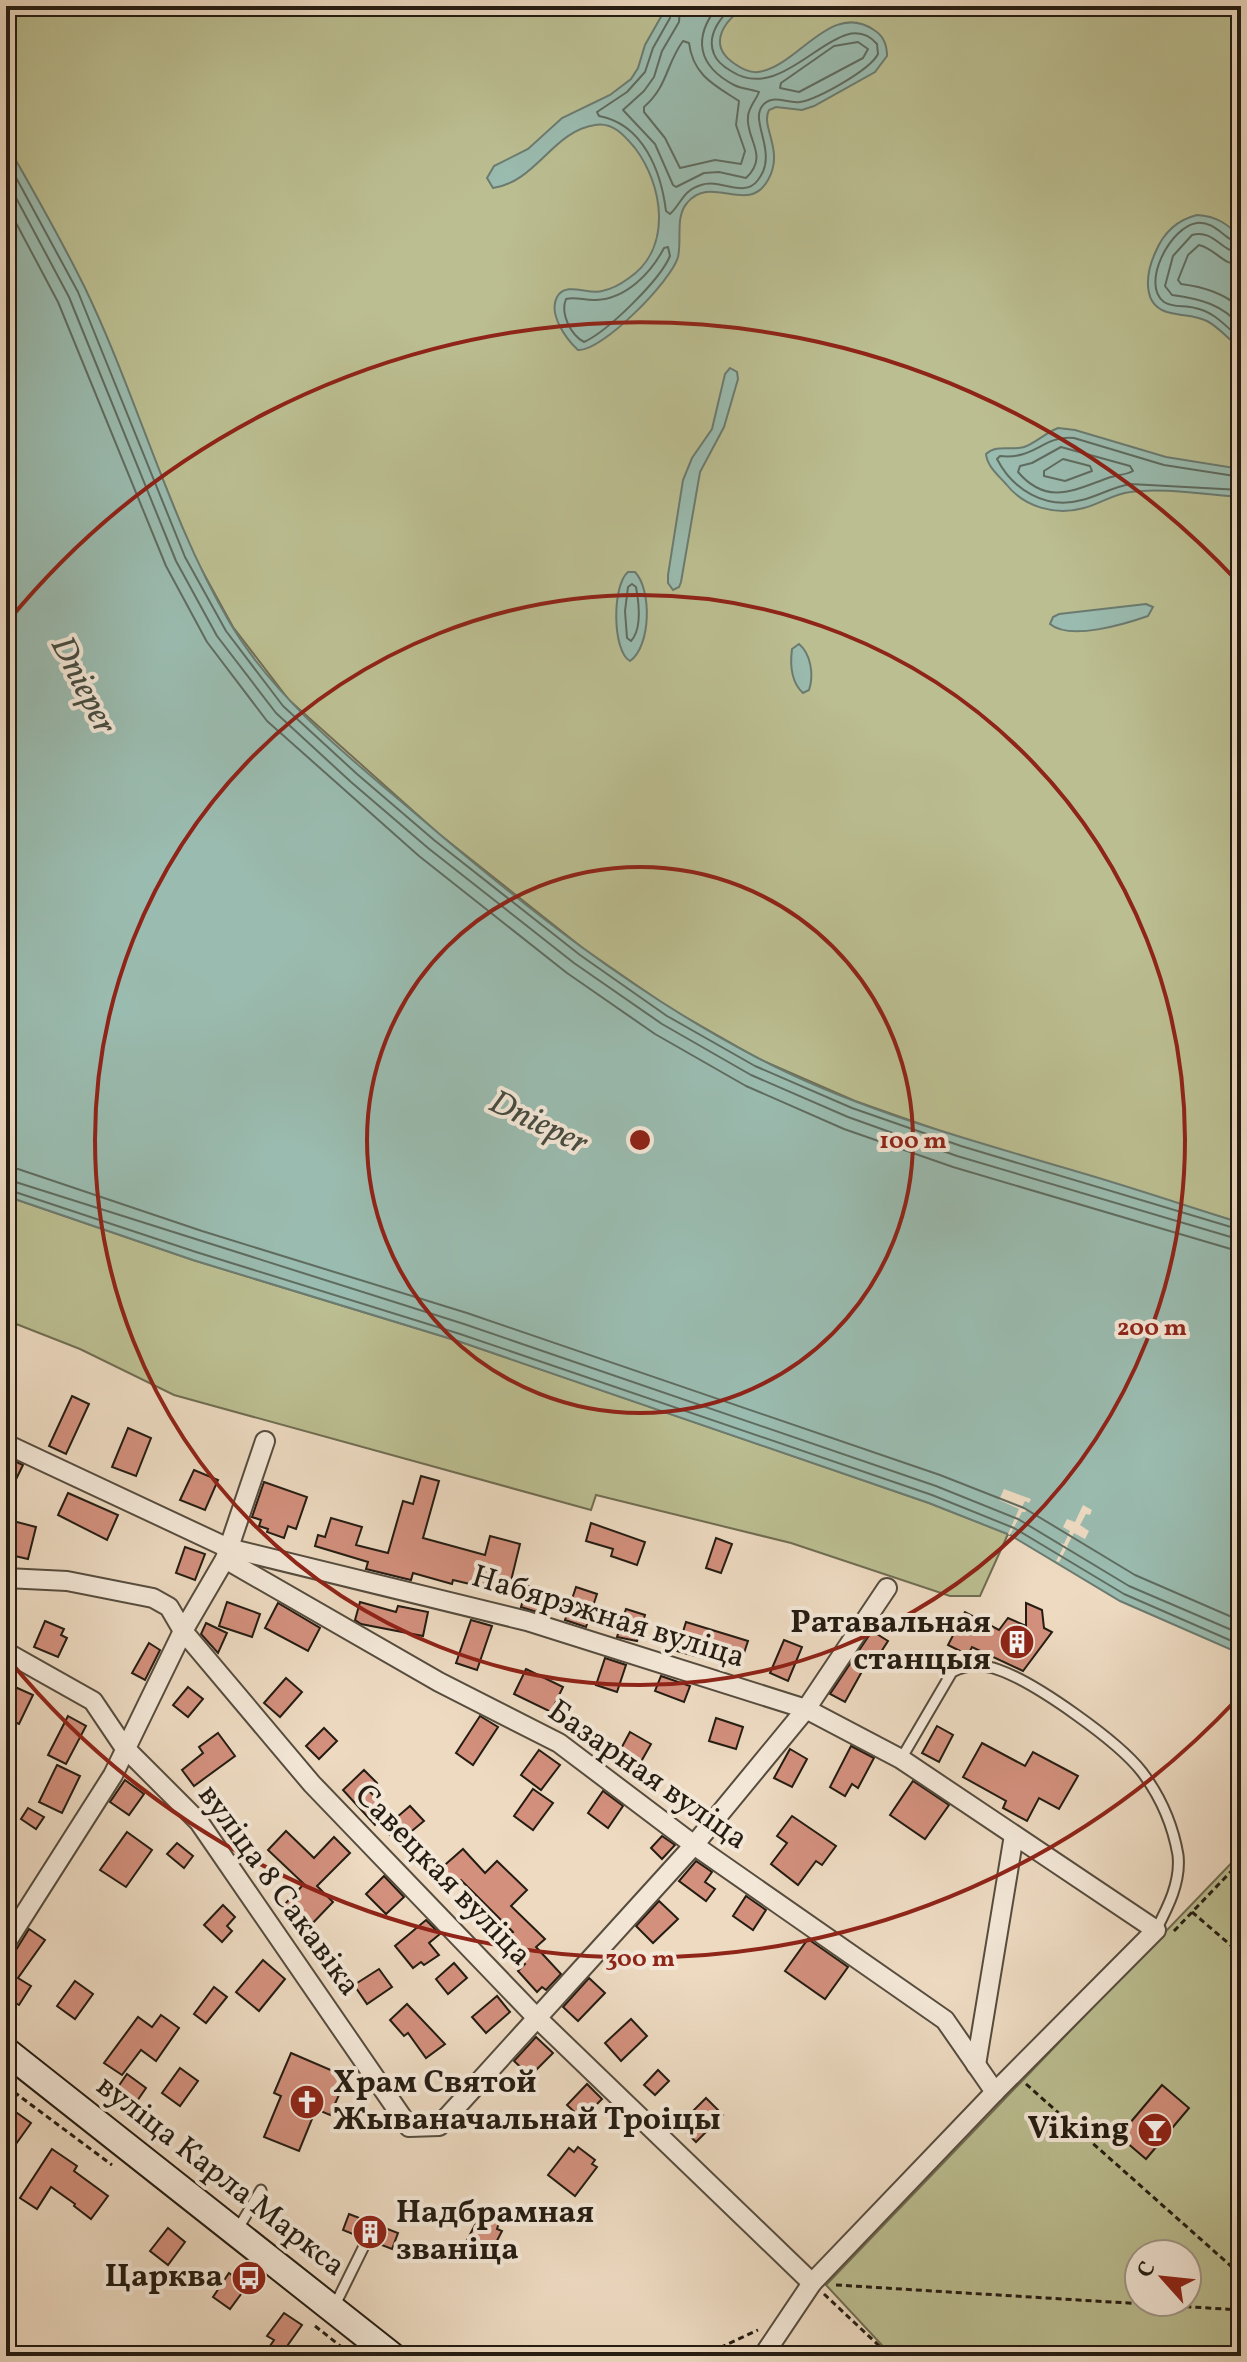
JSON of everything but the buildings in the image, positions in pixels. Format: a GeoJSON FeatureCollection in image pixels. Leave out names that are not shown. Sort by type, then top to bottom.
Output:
{"type":"FeatureCollection","features":[{"type":"Feature","properties":{"kind":"main road","name":"вуліца Карла Маркса"},"geometry":{"type":"LineString","coordinates":[[6,2051],[236,2233],[321,2316],[392,2356]]}},
{"type":"Feature","properties":{"kind":"street"},"geometry":{"type":"LineString","coordinates":[[6,1943],[113,1775],[183,1631],[227,1553],[265,1441]]}},
{"type":"Feature","properties":{"kind":"street","name":"Набярэжная вуліца"},"geometry":{"type":"LineString","coordinates":[[6,1444],[227,1553],[527,1621],[806,1709],[901,1759],[1156,1930]]}},
{"type":"Feature","properties":{"kind":"street","name":"Базарная вуліца"},"geometry":{"type":"LineString","coordinates":[[227,1553],[439,1682],[559,1743],[694,1845],[945,2020],[995,2092]]}},
{"type":"Feature","properties":{"kind":"street","name":"Савецкая вуліца"},"geometry":{"type":"LineString","coordinates":[[6,1578],[67,1581],[153,1598],[169,1607],[183,1631],[312,1784],[536,2017],[812,2283]]}},
{"type":"Feature","properties":{"kind":"street"},"geometry":{"type":"LineString","coordinates":[[536,2017],[694,1845],[806,1709],[887,1588]]}},
{"type":"Feature","properties":{"kind":"street","name":"вуліца 8 Сакавіка"},"geometry":{"type":"LineString","coordinates":[[6,1652],[93,1701],[124,1747],[199,1822],[409,2127],[439,2126],[536,2017]]}},
{"type":"Feature","properties":{"kind":"street"},"geometry":{"type":"LineString","coordinates":[[976,2065],[1014,1835]]}},
{"type":"Feature","properties":{"kind":"street"},"geometry":{"type":"LineString","coordinates":[[763,2356],[812,2283],[1156,1930]]}},
{"type":"Feature","properties":{"kind":"lane"},"geometry":{"type":"LineString","coordinates":[[901,1759],[952,1672],[965,1666],[996,1669],[1028,1683],[1113,1743],[1142,1771],[1166,1810],[1178,1857],[1174,1895],[1156,1930]]}},
{"type":"Feature","properties":{"kind":"lane"},"geometry":{"type":"LineString","coordinates":[[236,2233],[261,2190]]}},
{"type":"Feature","properties":{"kind":"lane"},"geometry":{"type":"LineString","coordinates":[[321,2316],[367,2240]]}},
{"type":"Feature","properties":{"kind":"path"},"geometry":{"type":"LineString","coordinates":[[1192,1912],[1241,1954]]}},
{"type":"Feature","properties":{"kind":"path"},"geometry":{"type":"LineString","coordinates":[[1026,2084],[1241,2275]]}},
{"type":"Feature","properties":{"kind":"path"},"geometry":{"type":"LineString","coordinates":[[6,2086],[116,2168]]}},
{"type":"Feature","properties":{"kind":"path"},"geometry":{"type":"LineString","coordinates":[[812,2283],[1241,2310]]}},
{"type":"Feature","properties":{"kind":"path"},"geometry":{"type":"LineString","coordinates":[[812,2283],[890,2356]]}},
{"type":"Feature","properties":{"kind":"path"},"geometry":{"type":"LineString","coordinates":[[321,2316],[353,2356]]}},
{"type":"Feature","properties":{"kind":"green space"},"geometry":{"type":"Polygon","coordinates":[[[6,6],[1241,6],[1241,1223],[963,1139],[855,1101],[759,1059],[671,1009],[584,949],[439,834],[289,700],[233,627],[193,554],[85,289],[6,143],[6,6]]]}},
{"type":"Feature","properties":{"kind":"green space"},"geometry":{"type":"Polygon","coordinates":[[[6,1196],[193,1260],[458,1341],[929,1503],[1008,1534],[980,1596],[950,1596],[791,1543],[596,1495],[591,1510],[174,1395],[80,1349],[6,1320],[6,1196]]]}},
{"type":"Feature","properties":{"kind":"green space"},"geometry":{"type":"Polygon","coordinates":[[[1241,1853],[1241,2356],[892,2356],[826,2285],[1241,1853]]]}},
{"type":"Feature","properties":{"kind":"water"},"geometry":{"type":"Polygon","coordinates":[[[662,6],[747,6],[725,25],[720,41],[726,57],[749,71],[773,68],[814,38],[843,23],[858,23],[877,32],[884,41],[887,56],[875,72],[814,106],[802,110],[776,107],[769,110],[767,124],[774,159],[768,180],[760,190],[750,195],[707,192],[687,203],[680,221],[678,257],[663,282],[619,328],[589,348],[578,350],[557,318],[557,297],[566,290],[596,292],[609,289],[626,280],[643,265],[658,233],[659,216],[657,197],[645,163],[618,130],[595,125],[567,137],[508,184],[493,188],[487,178],[494,166],[528,149],[562,118],[610,95],[631,79],[662,15],[662,6]]]}},
{"type":"Feature","properties":{"kind":"water","name":"Dnieper"},"geometry":{"type":"Polygon","coordinates":[[[6,143],[85,288],[189,541],[230,623],[248,651],[292,703],[366,772],[497,882],[580,946],[666,1005],[756,1057],[833,1093],[913,1122],[1241,1223],[1241,1654],[1120,1601],[1010,1535],[929,1503],[458,1341],[193,1260],[6,1196],[6,143]]]}},
{"type":"Feature","properties":{"kind":"water"},"geometry":{"type":"Polygon","coordinates":[[[1197,215],[1222,222],[1241,239],[1241,349],[1207,321],[1161,309],[1150,296],[1148,278],[1159,244],[1177,224],[1197,215]]]}},
{"type":"Feature","properties":{"kind":"water"},"geometry":{"type":"Polygon","coordinates":[[[730,368],[737,372],[738,379],[724,427],[700,472],[681,582],[673,590],[668,583],[668,575],[683,480],[692,458],[712,429],[725,374],[730,368]]]}},
{"type":"Feature","properties":{"kind":"water"},"geometry":{"type":"Polygon","coordinates":[[[1058,428],[1075,430],[1166,457],[1241,469],[1241,497],[1143,491],[1124,493],[1073,510],[1041,508],[1013,492],[991,466],[986,454],[995,449],[1024,447],[1058,428]]]}},
{"type":"Feature","properties":{"kind":"water"},"geometry":{"type":"Polygon","coordinates":[[[628,572],[635,572],[641,580],[647,618],[642,643],[630,661],[620,645],[616,618],[619,590],[628,572]]]}},
{"type":"Feature","properties":{"kind":"water"},"geometry":{"type":"Polygon","coordinates":[[[1146,604],[1153,607],[1148,616],[1112,627],[1071,631],[1050,624],[1053,617],[1059,614],[1146,604]]]}},
{"type":"Feature","properties":{"kind":"water"},"geometry":{"type":"Polygon","coordinates":[[[799,644],[809,659],[811,671],[809,690],[803,693],[796,684],[791,667],[792,649],[799,644]]]}},
{"type":"Feature","properties":{"kind":"pier"},"geometry":{"type":"Polygon","coordinates":[[[1004,1489],[1031,1499],[1029,1503],[1025,1501],[1022,1507],[1027,1510],[1022,1512],[1010,1535],[1019,1509],[999,1500],[1004,1489]]]}},
{"type":"Feature","properties":{"kind":"pier"},"geometry":{"type":"Polygon","coordinates":[[[1083,1505],[1092,1510],[1080,1525],[1089,1531],[1085,1539],[1074,1533],[1067,1546],[1069,1550],[1066,1549],[1059,1562],[1056,1561],[1063,1548],[1061,1543],[1064,1544],[1070,1531],[1063,1527],[1067,1519],[1075,1522],[1083,1505]]]}},
{"type":"Feature","properties":{"kind":"place","name":"Ратавальная станцыя"},"geometry":{"type":"Point","coordinates":[1017,1642]}},
{"type":"Feature","properties":{"kind":"place","name":"Храм Святой Жываначальнай Троіцы"},"geometry":{"type":"Point","coordinates":[307,2102]}},
{"type":"Feature","properties":{"kind":"place","name":"Viking"},"geometry":{"type":"Point","coordinates":[1155,2130]}},
{"type":"Feature","properties":{"kind":"place","name":"Надбрамная званіца"},"geometry":{"type":"Point","coordinates":[370,2232]}},
{"type":"Feature","properties":{"kind":"place","name":"Царква"},"geometry":{"type":"Point","coordinates":[249,2278]}}]}
